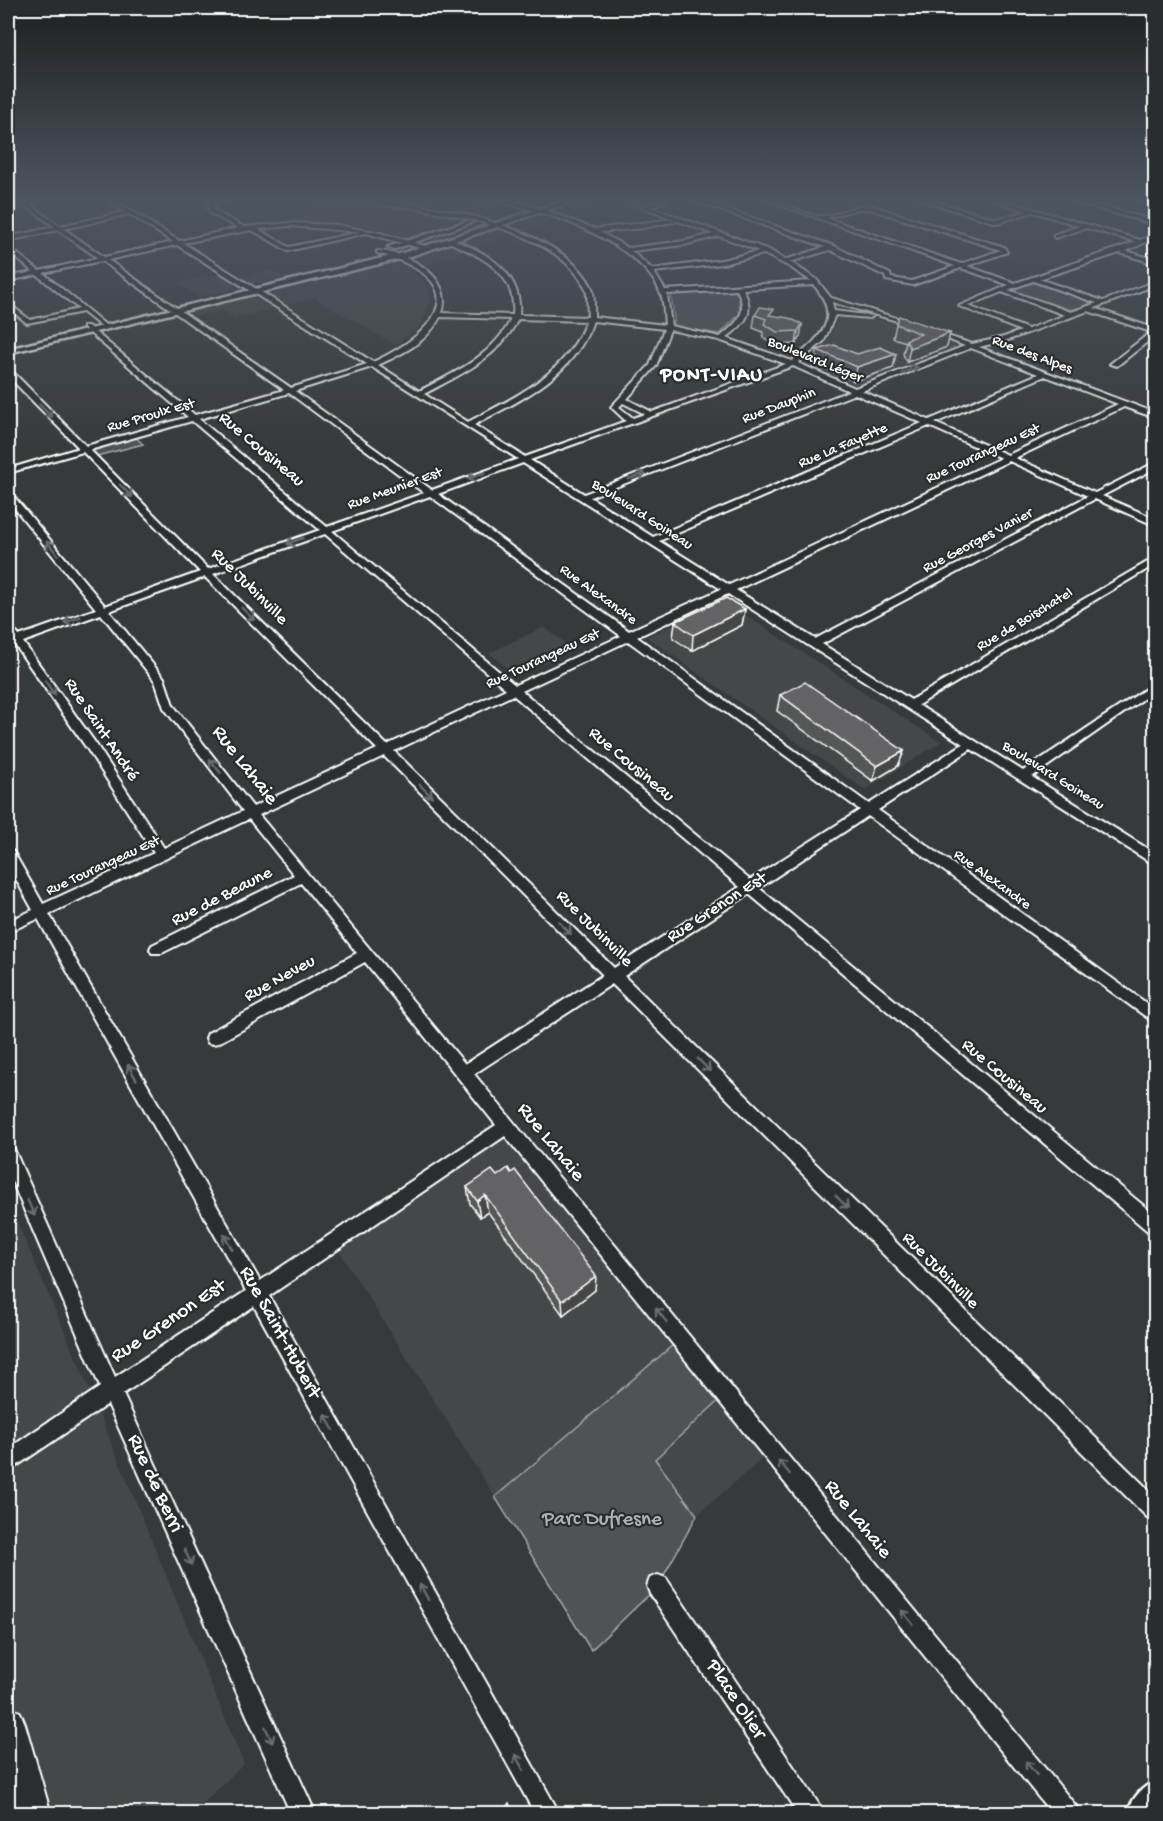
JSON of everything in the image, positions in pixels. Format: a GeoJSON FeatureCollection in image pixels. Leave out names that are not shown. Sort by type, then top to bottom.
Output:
{"type":"FeatureCollection","features":[{"type":"Feature","properties":{"kind":"main road"},"geometry":{"type":"LineString","coordinates":[[8,1724],[34,1814]]}},
{"type":"Feature","properties":{"kind":"street"},"geometry":{"type":"LineString","coordinates":[[52,285],[104,326]]}},
{"type":"Feature","properties":{"kind":"street","name":"Rue Alexandre"},"geometry":{"type":"LineString","coordinates":[[139,285],[290,391],[1155,1018]]}},
{"type":"Feature","properties":{"kind":"street","name":"Boulevard Goineau"},"geometry":{"type":"LineString","coordinates":[[243,285],[524,459],[1155,861]]}},
{"type":"Feature","properties":{"kind":"street"},"geometry":{"type":"LineString","coordinates":[[252,291],[274,285]]}},
{"type":"Feature","properties":{"kind":"street"},"geometry":{"type":"LineString","coordinates":[[8,346],[277,285]]}},
{"type":"Feature","properties":{"kind":"street"},"geometry":{"type":"LineString","coordinates":[[437,285],[441,298],[440,315]]}},
{"type":"Feature","properties":{"kind":"street"},"geometry":{"type":"LineString","coordinates":[[418,394],[464,370],[507,334],[516,317],[516,289],[513,285]]}},
{"type":"Feature","properties":{"kind":"street"},"geometry":{"type":"LineString","coordinates":[[468,425],[526,395],[567,363],[584,337],[590,319],[593,305],[586,285]]}},
{"type":"Feature","properties":{"kind":"street"},"geometry":{"type":"LineString","coordinates":[[631,421],[615,407],[650,369],[658,357],[667,334],[668,309],[659,285]]}},
{"type":"Feature","properties":{"kind":"street"},"geometry":{"type":"LineString","coordinates":[[663,292],[786,285]]}},
{"type":"Feature","properties":{"kind":"street"},"geometry":{"type":"LineString","coordinates":[[818,285],[829,298],[833,312]]}},
{"type":"Feature","properties":{"kind":"street"},"geometry":{"type":"LineString","coordinates":[[1014,285],[962,306],[1028,331]]}},
{"type":"Feature","properties":{"kind":"street"},"geometry":{"type":"LineString","coordinates":[[1050,285],[1101,302]]}},
{"type":"Feature","properties":{"kind":"street","name":"Rue Dauphin"},"geometry":{"type":"LineString","coordinates":[[583,497],[971,346],[1006,339],[1149,285]]}},
{"type":"Feature","properties":{"kind":"street"},"geometry":{"type":"LineString","coordinates":[[721,339],[735,328],[746,309],[747,300],[739,288]]}},
{"type":"Feature","properties":{"kind":"street"},"geometry":{"type":"LineString","coordinates":[[1001,290],[1070,314]]}},
{"type":"Feature","properties":{"kind":"street","name":"Rue des Alpes"},"geometry":{"type":"LineString","coordinates":[[829,298],[899,319],[1155,416]]}},
{"type":"Feature","properties":{"kind":"street"},"geometry":{"type":"LineString","coordinates":[[8,305],[29,322],[84,310]]}},
{"type":"Feature","properties":{"kind":"street"},"geometry":{"type":"LineString","coordinates":[[1087,308],[1155,331]]}},
{"type":"Feature","properties":{"kind":"street","name":"Rue des Alpes"},"geometry":{"type":"LineString","coordinates":[[833,312],[899,319]]}},
{"type":"Feature","properties":{"kind":"street","name":"Rue Meunier Est"},"geometry":{"type":"LineString","coordinates":[[12,642],[794,364],[823,340],[833,312]]}},
{"type":"Feature","properties":{"kind":"street","name":"Boulevard Léger"},"geometry":{"type":"LineString","coordinates":[[440,315],[590,319],[667,327],[721,339],[794,364],[1155,524]]}},
{"type":"Feature","properties":{"kind":"street","name":"Rue Proulx Est"},"geometry":{"type":"LineString","coordinates":[[8,471],[372,366],[416,340],[440,315]]}},
{"type":"Feature","properties":{"kind":"street"},"geometry":{"type":"LineString","coordinates":[[8,351],[89,329]]}},
{"type":"Feature","properties":{"kind":"street","name":"Rue Cousineau"},"geometry":{"type":"LineString","coordinates":[[89,329],[514,690],[1155,1227]]}},
{"type":"Feature","properties":{"kind":"street"},"geometry":{"type":"LineString","coordinates":[[1114,364],[1155,331]]}},
{"type":"Feature","properties":{"kind":"street","name":"Rue Jubinville"},"geometry":{"type":"LineString","coordinates":[[8,372],[206,573],[1155,1512]]}},
{"type":"Feature","properties":{"kind":"street","name":"Rue La Fayette"},"geometry":{"type":"LineString","coordinates":[[652,541],[1044,374]]}},
{"type":"Feature","properties":{"kind":"street"},"geometry":{"type":"LineString","coordinates":[[622,400],[651,414]]}},
{"type":"Feature","properties":{"kind":"street","name":"Rue Tourangeau Est"},"geometry":{"type":"LineString","coordinates":[[8,927],[1124,404]]}},
{"type":"Feature","properties":{"kind":"street","name":"Rue Georges Vanier"},"geometry":{"type":"LineString","coordinates":[[814,644],[1155,464]]}},
{"type":"Feature","properties":{"kind":"street","name":"Rue Lahaie"},"geometry":{"type":"LineString","coordinates":[[8,495],[160,680],[168,706],[251,813],[1068,1814]]}},
{"type":"Feature","properties":{"kind":"street","name":"Rue de Boischatel"},"geometry":{"type":"LineString","coordinates":[[910,705],[1155,560]]}},
{"type":"Feature","properties":{"kind":"street","name":"Rue Saint André"},"geometry":{"type":"LineString","coordinates":[[8,628],[12,642],[92,747],[161,854]]}},
{"type":"Feature","properties":{"kind":"street"},"geometry":{"type":"LineString","coordinates":[[1023,777],[1155,685]]}},
{"type":"Feature","properties":{"kind":"street","name":"Rue Grenon Est"},"geometry":{"type":"LineString","coordinates":[[463,1073],[971,744]]}},
{"type":"Feature","properties":{"kind":"street","name":"Rue Saint-Hubert"},"geometry":{"type":"LineString","coordinates":[[8,854],[548,1814]]}},
{"type":"Feature","properties":{"kind":"street","name":"Rue de Beaune"},"geometry":{"type":"LineString","coordinates":[[157,949],[303,876]]}},
{"type":"Feature","properties":{"kind":"street","name":"Rue Neveu"},"geometry":{"type":"LineString","coordinates":[[213,1038],[367,954]]}},
{"type":"Feature","properties":{"kind":"street","name":"Rue Grenon Est"},"geometry":{"type":"LineString","coordinates":[[8,1460],[507,1126]]}},
{"type":"Feature","properties":{"kind":"street","name":"Rue de Berri"},"geometry":{"type":"LineString","coordinates":[[8,1154],[111,1390],[304,1814]]}},
{"type":"Feature","properties":{"kind":"street","name":"Place Olier"},"geometry":{"type":"LineString","coordinates":[[658,1586],[812,1814]]}},
{"type":"Feature","properties":{"kind":"street"},"geometry":{"type":"LineString","coordinates":[[1141,1814],[1155,1795]]}},
{"type":"Feature","properties":{"kind":"shaded area"},"geometry":{"type":"Polygon","coordinates":[[[182,285],[233,285],[236,288],[199,297],[182,285]]]}},
{"type":"Feature","properties":{"kind":"shaded area"},"geometry":{"type":"Polygon","coordinates":[[[299,285],[427,285],[431,298],[422,324],[395,345],[315,298],[235,318],[223,310],[196,316],[191,311],[250,297],[254,299],[269,296],[267,293],[299,285]]]}},
{"type":"Feature","properties":{"kind":"shaded area"},"geometry":{"type":"Polygon","coordinates":[[[839,315],[891,322],[964,347],[858,388],[803,365],[829,340],[839,315]]]}},
{"type":"Feature","properties":{"kind":"shaded area"},"geometry":{"type":"Polygon","coordinates":[[[725,602],[941,742],[865,790],[646,637],[725,602]]]}},
{"type":"Feature","properties":{"kind":"shaded area"},"geometry":{"type":"Polygon","coordinates":[[[544,627],[574,649],[517,676],[489,653],[544,627]]]}},
{"type":"Feature","properties":{"kind":"shaded area"},"geometry":{"type":"Polygon","coordinates":[[[506,1131],[676,1343],[495,1497],[337,1248],[506,1131]]]}},
{"type":"Feature","properties":{"kind":"shaded area"},"geometry":{"type":"Polygon","coordinates":[[[8,1201],[85,1379],[244,1764],[192,1813],[8,1813],[8,1201]]]}},
{"type":"Feature","properties":{"kind":"shaded area"},"geometry":{"type":"Polygon","coordinates":[[[726,1394],[771,1451],[697,1515],[655,1459],[726,1394]]]}},
{"type":"Feature","properties":{"kind":"green space"},"geometry":{"type":"Polygon","coordinates":[[[1018,285],[1046,285],[1093,301],[1083,307],[1062,309],[1010,292],[1008,288],[1018,285]]]}},
{"type":"Feature","properties":{"kind":"green space"},"geometry":{"type":"Polygon","coordinates":[[[739,292],[740,313],[720,334],[675,327],[671,294],[739,292]]]}},
{"type":"Feature","properties":{"kind":"green space"},"geometry":{"type":"Polygon","coordinates":[[[133,435],[143,444],[93,457],[85,449],[133,435]]]}},
{"type":"Feature","properties":{"kind":"green space","name":"Parc Dufresne"},"geometry":{"type":"Polygon","coordinates":[[[680,1339],[726,1394],[655,1459],[697,1515],[658,1586],[591,1650],[495,1497],[680,1339]]]}},
{"type":"Feature","properties":{"kind":"building"},"geometry":{"type":"Polygon","coordinates":[[[760,307],[774,309],[769,315],[789,318],[802,324],[798,331],[777,332],[764,324],[766,319],[755,315],[760,307]]]}},
{"type":"Feature","properties":{"kind":"building"},"geometry":{"type":"Polygon","coordinates":[[[899,316],[950,333],[910,348],[906,340],[921,334],[896,324],[899,316]]]}},
{"type":"Feature","properties":{"kind":"building"},"geometry":{"type":"Polygon","coordinates":[[[834,345],[857,354],[880,347],[896,354],[857,367],[817,350],[834,345]]]}},
{"type":"Feature","properties":{"kind":"building"},"geometry":{"type":"Polygon","coordinates":[[[726,598],[745,609],[693,635],[675,622],[726,598]]]}},
{"type":"Feature","properties":{"kind":"building"},"geometry":{"type":"Polygon","coordinates":[[[805,682],[904,751],[877,766],[780,695],[805,682]]]}},
{"type":"Feature","properties":{"kind":"building"},"geometry":{"type":"Polygon","coordinates":[[[508,1168],[511,1173],[515,1170],[596,1276],[562,1301],[485,1195],[477,1201],[467,1187],[492,1170],[497,1176],[508,1168]]]}},
{"type":"Feature","properties":{"kind":"building"},"geometry":{"type":"Polygon","coordinates":[[[506,1807],[510,1814],[499,1814],[506,1807]]]}},
{"type":"Feature","properties":{"kind":"district","name":"PONT-VIAU"},"geometry":{"type":"Point","coordinates":[712,376]}}]}
